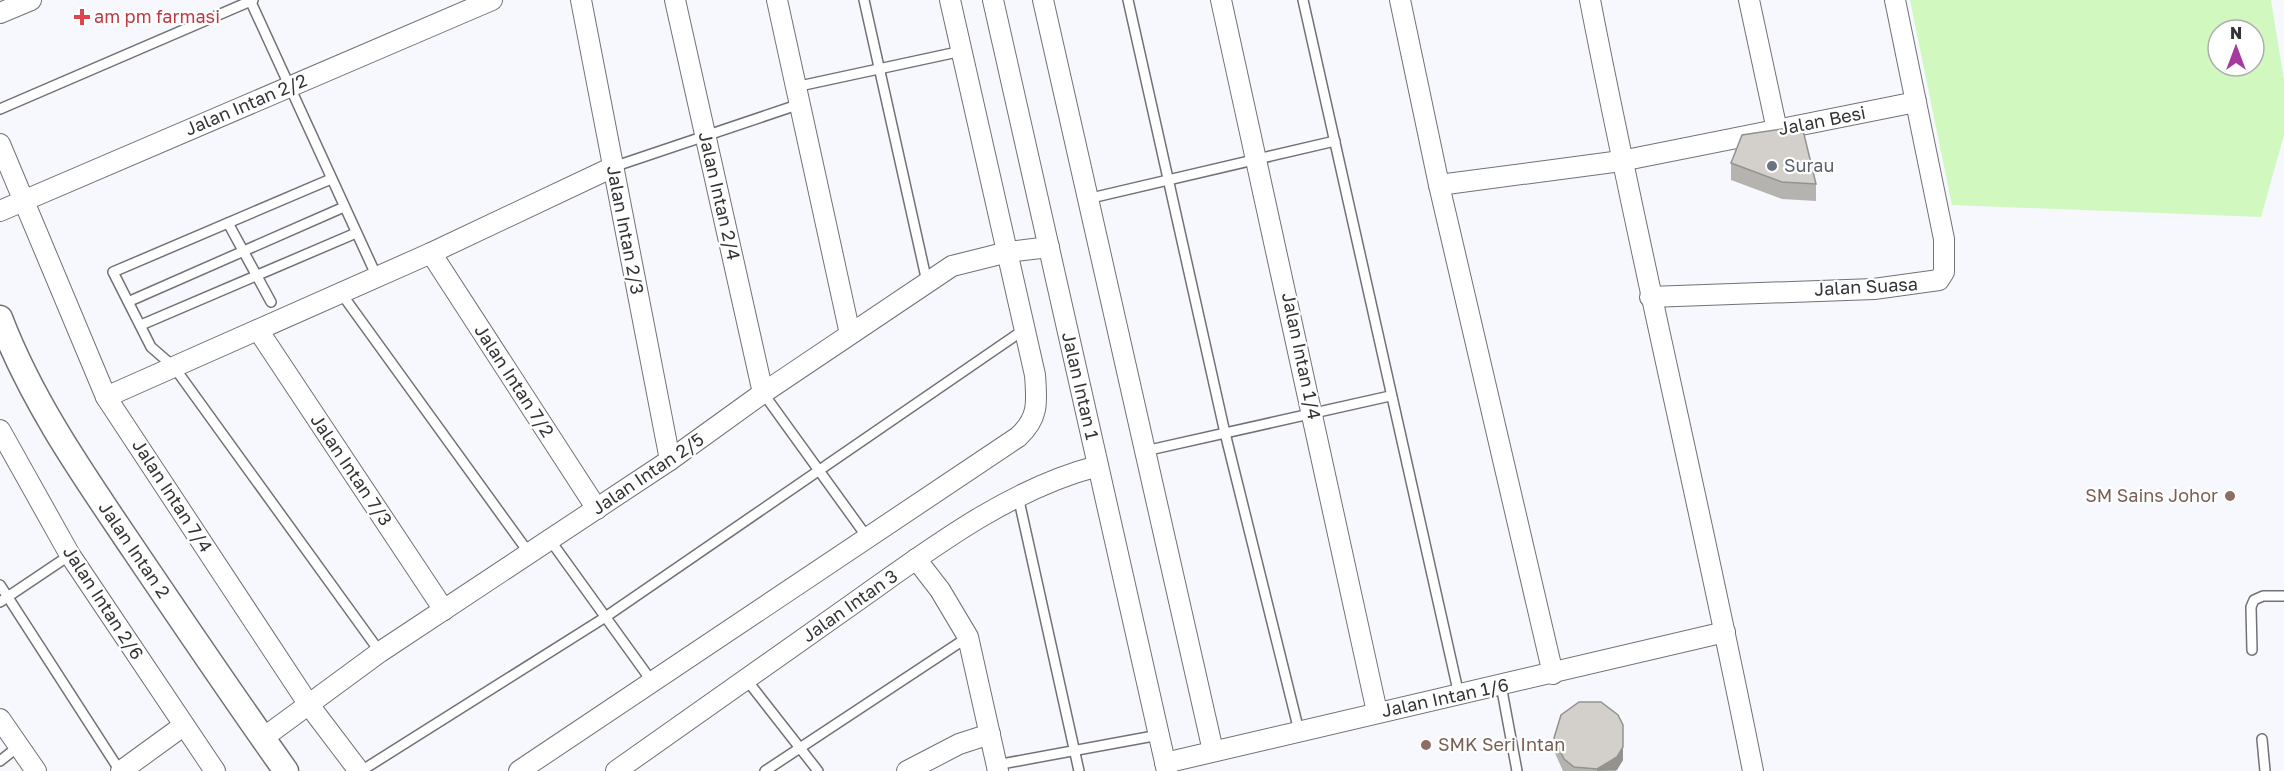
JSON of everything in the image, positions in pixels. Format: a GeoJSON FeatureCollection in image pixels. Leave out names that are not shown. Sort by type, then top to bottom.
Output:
{"type":"FeatureCollection","features":[{"type":"Feature","properties":{"kind":"street"},"geometry":{"type":"LineString","coordinates":[[0,13],[31,0]]}},
{"type":"Feature","properties":{"kind":"street","name":"Jalan Intan 2/2"},"geometry":{"type":"LineString","coordinates":[[0,211],[492,0]]}},
{"type":"Feature","properties":{"kind":"street","name":"Jalan Intan 2/3"},"geometry":{"type":"LineString","coordinates":[[581,0],[670,460]]}},
{"type":"Feature","properties":{"kind":"street","name":"Jalan Intan 2/4"},"geometry":{"type":"LineString","coordinates":[[675,0],[763,393]]}},
{"type":"Feature","properties":{"kind":"street"},"geometry":{"type":"LineString","coordinates":[[777,0],[850,334]]}},
{"type":"Feature","properties":{"kind":"street"},"geometry":{"type":"LineString","coordinates":[[519,771],[1018,437],[1031,425],[1038,408],[1035,375],[950,0]]}},
{"type":"Feature","properties":{"kind":"street","name":"Jalan Intan 1"},"geometry":{"type":"LineString","coordinates":[[993,0],[1166,767]]}},
{"type":"Feature","properties":{"kind":"street"},"geometry":{"type":"LineString","coordinates":[[1043,0],[1213,751]]}},
{"type":"Feature","properties":{"kind":"street","name":"Jalan Intan 1/4"},"geometry":{"type":"LineString","coordinates":[[1221,0],[1377,712]]}},
{"type":"Feature","properties":{"kind":"street"},"geometry":{"type":"LineString","coordinates":[[1400,0],[1439,185],[1553,674]]}},
{"type":"Feature","properties":{"kind":"street"},"geometry":{"type":"LineString","coordinates":[[1590,0],[1621,161],[1650,297],[1689,460],[1753,766]]}},
{"type":"Feature","properties":{"kind":"street"},"geometry":{"type":"LineString","coordinates":[[1749,0],[1776,130]]}},
{"type":"Feature","properties":{"kind":"street","name":"Jalan Suasa"},"geometry":{"type":"LineString","coordinates":[[1650,297],[1874,289],[1939,280],[1944,272],[1944,239],[1895,0]]}},
{"type":"Feature","properties":{"kind":"street","name":"Jalan Besi"},"geometry":{"type":"LineString","coordinates":[[1439,185],[1621,161],[1916,102]]}},
{"type":"Feature","properties":{"kind":"street","name":"Jalan Intan 7/4"},"geometry":{"type":"LineString","coordinates":[[0,144],[106,397],[309,705],[360,771]]}},
{"type":"Feature","properties":{"kind":"street"},"geometry":{"type":"LineString","coordinates":[[106,397],[431,253],[613,167]]}},
{"type":"Feature","properties":{"kind":"street","name":"Jalan Intan 2/5"},"geometry":{"type":"LineString","coordinates":[[263,738],[380,652],[670,460],[763,393],[952,266],[1008,252],[1048,247]]}},
{"type":"Feature","properties":{"kind":"street","name":"Jalan Intan 7/2"},"geometry":{"type":"LineString","coordinates":[[431,253],[597,509]]}},
{"type":"Feature","properties":{"kind":"street","name":"Jalan Intan 2"},"geometry":{"type":"LineString","coordinates":[[0,318],[6,351],[81,471],[286,771]]}},
{"type":"Feature","properties":{"kind":"street","name":"Jalan Intan 7/3"},"geometry":{"type":"LineString","coordinates":[[258,330],[444,610]]}},
{"type":"Feature","properties":{"kind":"street","name":"Jalan Intan 2/6"},"geometry":{"type":"LineString","coordinates":[[0,430],[70,555],[215,771]]}},
{"type":"Feature","properties":{"kind":"street","name":"Jalan Intan 3"},"geometry":{"type":"LineString","coordinates":[[616,771],[916,559],[1018,496],[1063,475],[1098,466]]}},
{"type":"Feature","properties":{"kind":"street"},"geometry":{"type":"LineString","coordinates":[[916,559],[940,590],[968,637],[997,768]]}},
{"type":"Feature","properties":{"kind":"street","name":"Jalan Intan 1/6"},"geometry":{"type":"LineString","coordinates":[[1166,767],[1213,751],[1377,712],[1553,674],[1725,632]]}},
{"type":"Feature","properties":{"kind":"street"},"geometry":{"type":"LineString","coordinates":[[0,719],[36,771]]}},
{"type":"Feature","properties":{"kind":"street"},"geometry":{"type":"LineString","coordinates":[[120,771],[183,726]]}},
{"type":"Feature","properties":{"kind":"street"},"geometry":{"type":"LineString","coordinates":[[907,771],[959,744],[990,734]]}},
{"type":"Feature","properties":{"kind":"lane"},"geometry":{"type":"LineString","coordinates":[[0,109],[251,0],[377,277]]}},
{"type":"Feature","properties":{"kind":"lane"},"geometry":{"type":"LineString","coordinates":[[864,0],[927,282]]}},
{"type":"Feature","properties":{"kind":"lane"},"geometry":{"type":"LineString","coordinates":[[1128,0],[1225,433],[1299,731]]}},
{"type":"Feature","properties":{"kind":"lane"},"geometry":{"type":"LineString","coordinates":[[1303,0],[1390,396],[1459,695]]}},
{"type":"Feature","properties":{"kind":"lane"},"geometry":{"type":"LineString","coordinates":[[613,167],[706,136],[798,95],[879,69],[962,51]]}},
{"type":"Feature","properties":{"kind":"lane"},"geometry":{"type":"LineString","coordinates":[[1088,199],[1168,181],[1257,157],[1335,141]]}},
{"type":"Feature","properties":{"kind":"lane"},"geometry":{"type":"LineString","coordinates":[[331,178],[113,272],[130,301],[151,347],[174,367],[380,652]]}},
{"type":"Feature","properties":{"kind":"lane"},"geometry":{"type":"LineString","coordinates":[[130,301],[344,207]]}},
{"type":"Feature","properties":{"kind":"lane"},"geometry":{"type":"LineString","coordinates":[[228,223],[271,302]]}},
{"type":"Feature","properties":{"kind":"lane"},"geometry":{"type":"LineString","coordinates":[[141,326],[356,233]]}},
{"type":"Feature","properties":{"kind":"lane"},"geometry":{"type":"LineString","coordinates":[[341,293],[529,553]]}},
{"type":"Feature","properties":{"kind":"lane"},"geometry":{"type":"LineString","coordinates":[[360,771],[603,618],[1024,329]]}},
{"type":"Feature","properties":{"kind":"lane"},"geometry":{"type":"LineString","coordinates":[[763,393],[817,471],[867,537]]}},
{"type":"Feature","properties":{"kind":"lane"},"geometry":{"type":"LineString","coordinates":[[1145,451],[1390,396]]}},
{"type":"Feature","properties":{"kind":"lane"},"geometry":{"type":"LineString","coordinates":[[1018,496],[1079,771]]}},
{"type":"Feature","properties":{"kind":"lane"},"geometry":{"type":"LineString","coordinates":[[549,540],[603,618],[653,683]]}},
{"type":"Feature","properties":{"kind":"lane"},"geometry":{"type":"LineString","coordinates":[[4,600],[70,555]]}},
{"type":"Feature","properties":{"kind":"lane"},"geometry":{"type":"LineString","coordinates":[[0,585],[4,600],[120,771]]}},
{"type":"Feature","properties":{"kind":"lane"},"geometry":{"type":"LineString","coordinates":[[2252,650],[2251,607],[2254,600],[2263,596],[2284,596]]}},
{"type":"Feature","properties":{"kind":"lane"},"geometry":{"type":"LineString","coordinates":[[765,771],[968,637]]}},
{"type":"Feature","properties":{"kind":"lane"},"geometry":{"type":"LineString","coordinates":[[746,678],[818,771]]}},
{"type":"Feature","properties":{"kind":"lane"},"geometry":{"type":"LineString","coordinates":[[1501,685],[1517,771]]}},
{"type":"Feature","properties":{"kind":"lane"},"geometry":{"type":"LineString","coordinates":[[997,768],[1075,749],[1159,735]]}},
{"type":"Feature","properties":{"kind":"lane"},"geometry":{"type":"LineString","coordinates":[[2262,739],[2265,771]]}},
{"type":"Feature","properties":{"kind":"lane"},"geometry":{"type":"LineString","coordinates":[[0,761],[19,746]]}},
{"type":"Feature","properties":{"kind":"green space"},"geometry":{"type":"Polygon","coordinates":[[[1910,0],[2271,0],[2284,80],[2284,135],[2261,217],[1952,205],[1910,0]]]}},
{"type":"Feature","properties":{"kind":"building"},"geometry":{"type":"Polygon","coordinates":[[[1802,126],[1816,184],[1782,182],[1731,163],[1742,135],[1802,126]]]}},
{"type":"Feature","properties":{"kind":"building"},"geometry":{"type":"Polygon","coordinates":[[[1579,702],[1601,702],[1618,715],[1623,725],[1623,747],[1617,757],[1597,769],[1574,767],[1564,759],[1554,738],[1561,715],[1579,702]]]}},
{"type":"Feature","properties":{"kind":"place","name":"am pm farmasi"},"geometry":{"type":"Point","coordinates":[82,17]}},
{"type":"Feature","properties":{"kind":"place","name":"Surau"},"geometry":{"type":"Point","coordinates":[1772,166]}},
{"type":"Feature","properties":{"kind":"place","name":"SM Sains Johor"},"geometry":{"type":"Point","coordinates":[2230,496]}},
{"type":"Feature","properties":{"kind":"place","name":"SMK Seri Intan"},"geometry":{"type":"Point","coordinates":[1426,745]}}]}
